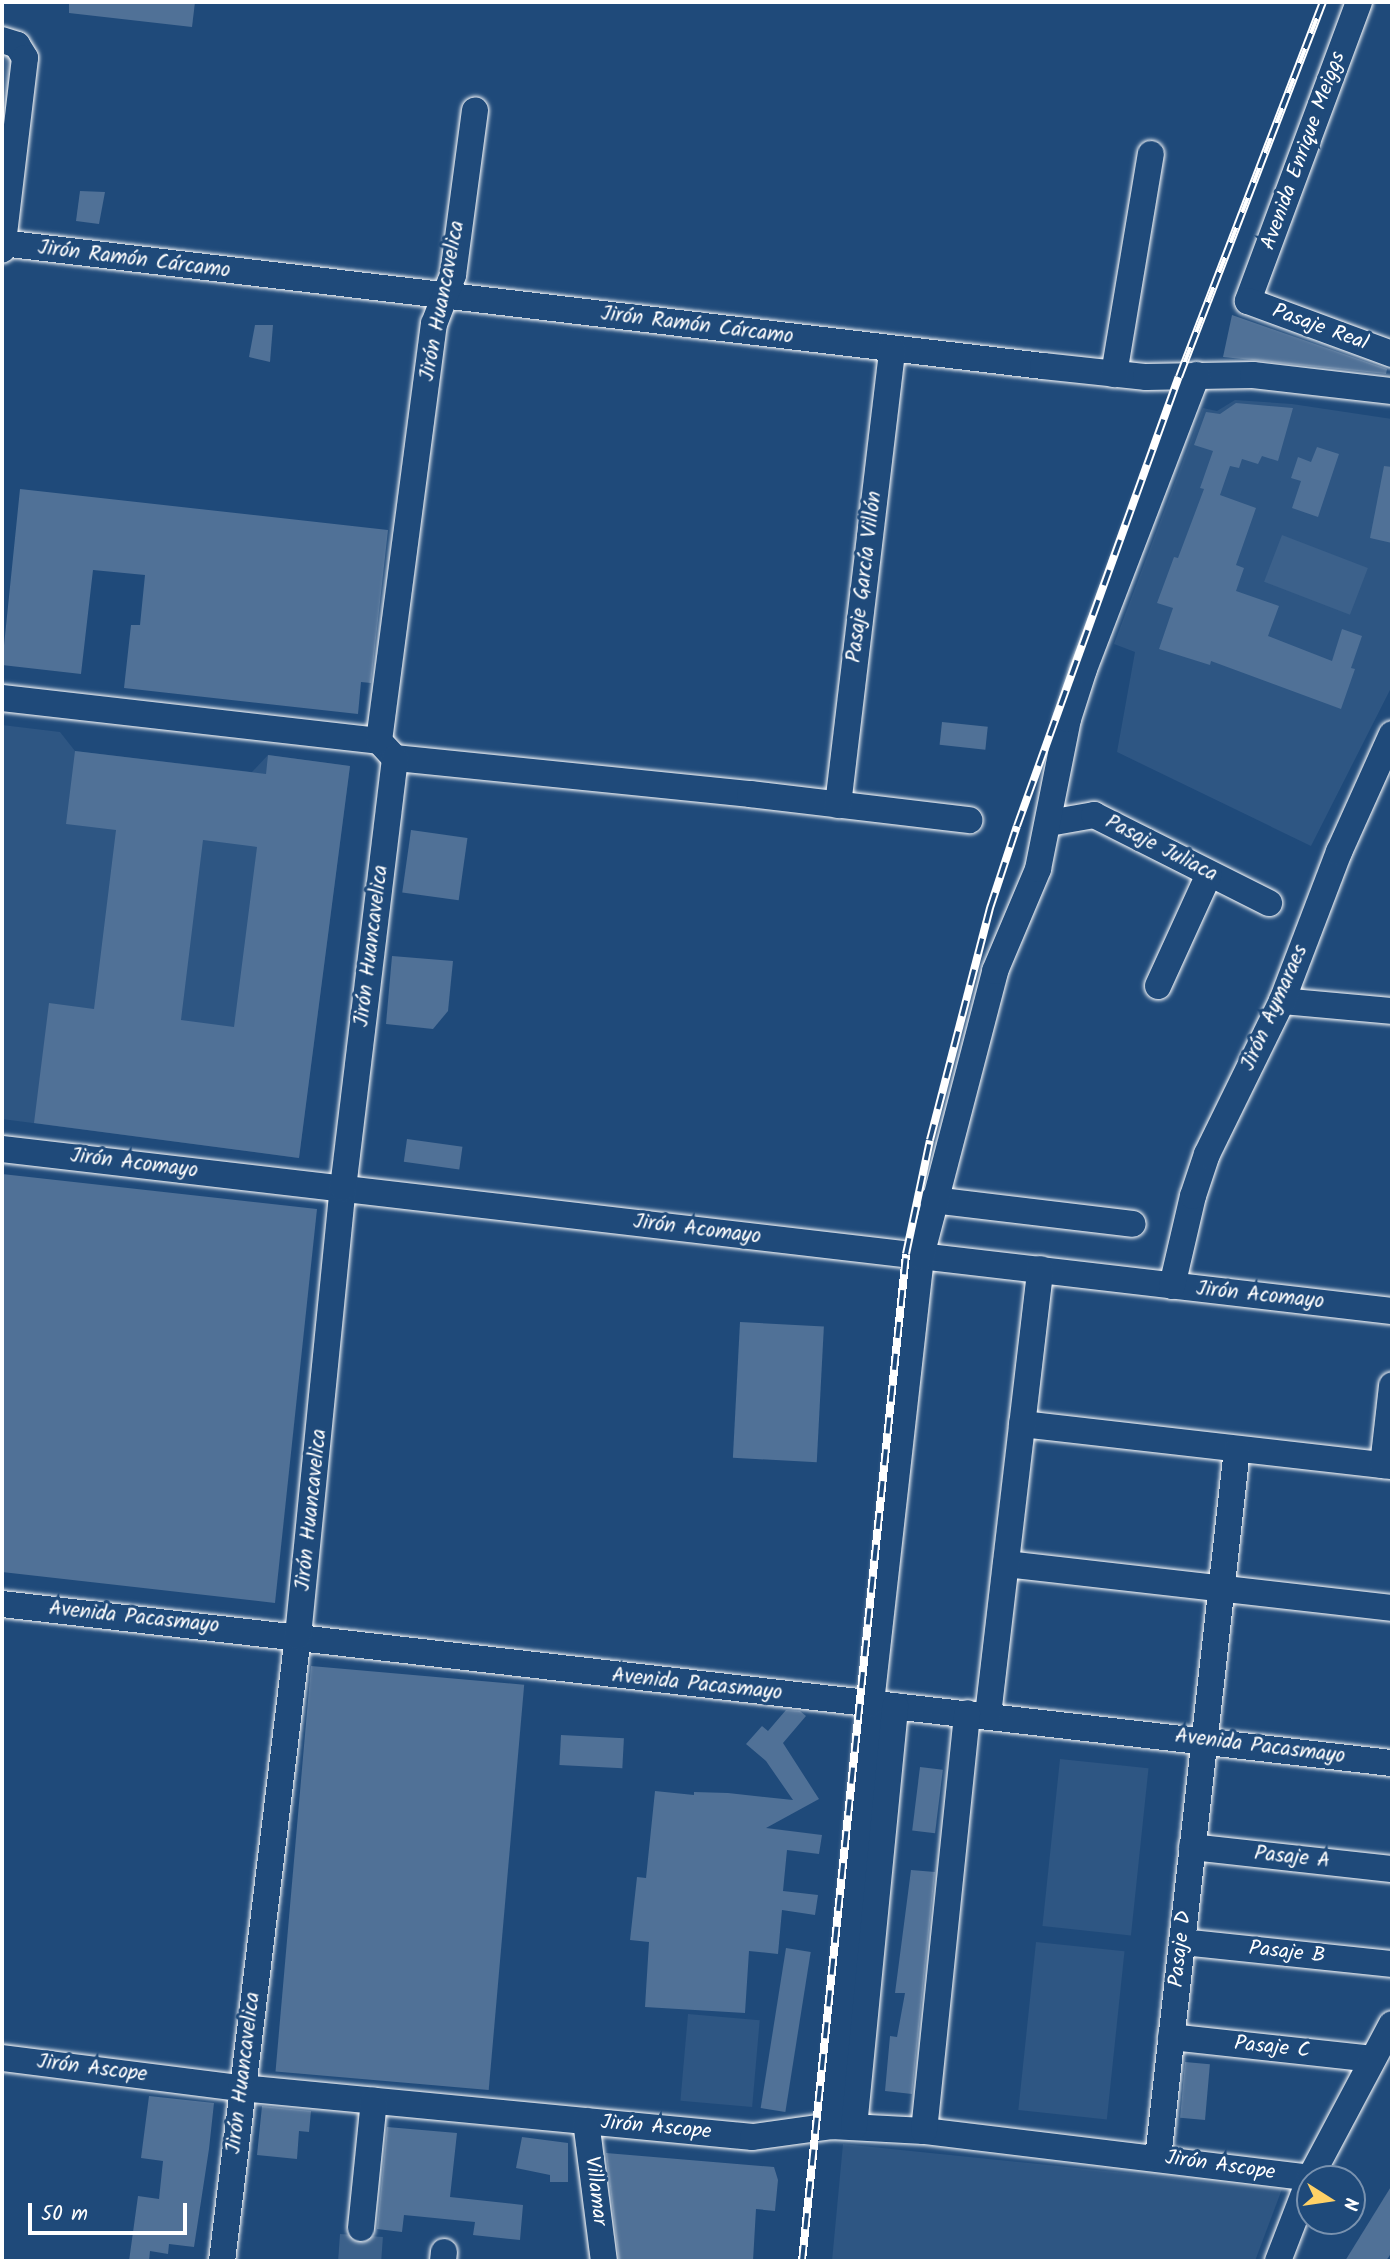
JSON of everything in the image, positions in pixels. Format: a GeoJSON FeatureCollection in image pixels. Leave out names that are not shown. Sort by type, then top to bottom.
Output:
{"type":"FeatureCollection","features":[{"type":"Feature","properties":{"kind":"street","name":"Avenida Enrique Meiggs"},"geometry":{"type":"LineString","coordinates":[[1248,301],[1359,2]]}},
{"type":"Feature","properties":{"kind":"street"},"geometry":{"type":"LineString","coordinates":[[2,40],[17,45],[25,58],[2,250]]}},
{"type":"Feature","properties":{"kind":"street","name":"Jirón Huancavelica"},"geometry":{"type":"LineString","coordinates":[[222,2261],[298,1636],[387,749],[434,324],[453,275],[475,110]]}},
{"type":"Feature","properties":{"kind":"street"},"geometry":{"type":"LineString","coordinates":[[1114,374],[1151,154]]}},
{"type":"Feature","properties":{"kind":"street","name":"Jirón Ramón Cárcamo"},"geometry":{"type":"LineString","coordinates":[[2,244],[1114,374],[1165,377],[1253,375],[1392,391]]}},
{"type":"Feature","properties":{"kind":"street","name":"Pasaje Real"},"geometry":{"type":"LineString","coordinates":[[1248,301],[1392,354]]}},
{"type":"Feature","properties":{"kind":"street","name":"Pasaje García Villón"},"geometry":{"type":"LineString","coordinates":[[838,805],[892,349]]}},
{"type":"Feature","properties":{"kind":"street"},"geometry":{"type":"LineString","coordinates":[[843,2127],[883,1705],[921,1256],[933,1200],[995,971],[1038,869],[1068,719],[1084,669],[1197,375]]}},
{"type":"Feature","properties":{"kind":"street"},"geometry":{"type":"LineString","coordinates":[[2,698],[387,749],[970,820]]}},
{"type":"Feature","properties":{"kind":"street","name":"Jirón Aymaraes"},"geometry":{"type":"LineString","coordinates":[[1172,1286],[1193,1196],[1207,1154],[1282,1000],[1339,852],[1392,734]]}},
{"type":"Feature","properties":{"kind":"street","name":"Pasaje Juliaca"},"geometry":{"type":"LineString","coordinates":[[1049,823],[1094,815],[1269,903]]}},
{"type":"Feature","properties":{"kind":"street"},"geometry":{"type":"LineString","coordinates":[[1158,986],[1209,874]]}},
{"type":"Feature","properties":{"kind":"street"},"geometry":{"type":"LineString","coordinates":[[1282,1000],[1392,1011]]}},
{"type":"Feature","properties":{"kind":"street","name":"Jirón Acomayo"},"geometry":{"type":"LineString","coordinates":[[2,1149],[1392,1311]]}},
{"type":"Feature","properties":{"kind":"street"},"geometry":{"type":"LineString","coordinates":[[933,1200],[1133,1224]]}},
{"type":"Feature","properties":{"kind":"street"},"geometry":{"type":"LineString","coordinates":[[924,2132],[978,1714],[1006,1564],[1040,1269]]}},
{"type":"Feature","properties":{"kind":"street"},"geometry":{"type":"LineString","coordinates":[[1022,1424],[1388,1466],[1392,1386]]}},
{"type":"Feature","properties":{"kind":"street","name":"Pasaje D"},"geometry":{"type":"LineString","coordinates":[[1158,2158],[1237,1449]]}},
{"type":"Feature","properties":{"kind":"street"},"geometry":{"type":"LineString","coordinates":[[1006,1564],[1392,1608]]}},
{"type":"Feature","properties":{"kind":"street","name":"Avenida Pacasmayo"},"geometry":{"type":"LineString","coordinates":[[2,1604],[298,1636],[663,1682],[978,1714],[1392,1763]]}},
{"type":"Feature","properties":{"kind":"street","name":"Pasaje A"},"geometry":{"type":"LineString","coordinates":[[1192,1847],[1392,1869]]}},
{"type":"Feature","properties":{"kind":"street","name":"Pasaje B"},"geometry":{"type":"LineString","coordinates":[[1182,1942],[1392,1964]]}},
{"type":"Feature","properties":{"kind":"street"},"geometry":{"type":"LineString","coordinates":[[1317,2165],[1392,2024]]}},
{"type":"Feature","properties":{"kind":"street","name":"Pasaje C"},"geometry":{"type":"LineString","coordinates":[[1171,2037],[1372,2059]]}},
{"type":"Feature","properties":{"kind":"street","name":"Jirón Ascope"},"geometry":{"type":"LineString","coordinates":[[2,2058],[241,2088],[753,2137],[843,2127],[924,2132],[1296,2176]]}},
{"type":"Feature","properties":{"kind":"street"},"geometry":{"type":"LineString","coordinates":[[361,2228],[374,2101]]}},
{"type":"Feature","properties":{"kind":"street","name":"Villamar"},"geometry":{"type":"LineString","coordinates":[[586,2121],[604,2261]]}},
{"type":"Feature","properties":{"kind":"street"},"geometry":{"type":"LineString","coordinates":[[1278,2261],[1296,2214]]}},
{"type":"Feature","properties":{"kind":"shaded area"},"geometry":{"type":"Polygon","coordinates":[[[2,50],[13,55],[2,202],[2,50]]]}},
{"type":"Feature","properties":{"kind":"shaded area"},"geometry":{"type":"Polygon","coordinates":[[[1235,400],[1292,404],[1392,419],[1392,686],[1311,846],[1117,752],[1135,652],[1114,644],[1203,408],[1217,411],[1235,400]]]}},
{"type":"Feature","properties":{"kind":"shaded area"},"geometry":{"type":"Polygon","coordinates":[[[1282,535],[1368,568],[1350,615],[1264,582],[1282,535]]]}},
{"type":"Feature","properties":{"kind":"shaded area"},"geometry":{"type":"Polygon","coordinates":[[[2,725],[60,732],[75,751],[252,772],[268,755],[350,766],[299,1158],[2,1119],[2,725]]]}},
{"type":"Feature","properties":{"kind":"shaded area"},"geometry":{"type":"Polygon","coordinates":[[[1060,1759],[1149,1768],[1131,1935],[1042,1926],[1060,1759]]]}},
{"type":"Feature","properties":{"kind":"shaded area"},"geometry":{"type":"Polygon","coordinates":[[[1036,1942],[1125,1951],[1107,2119],[1018,2110],[1036,1942]]]}},
{"type":"Feature","properties":{"kind":"shaded area"},"geometry":{"type":"Polygon","coordinates":[[[688,2014],[760,2020],[752,2107],[680,2101],[688,2014]]]}},
{"type":"Feature","properties":{"kind":"shaded area"},"geometry":{"type":"Polygon","coordinates":[[[843,2144],[1282,2189],[1255,2261],[832,2261],[843,2144]]]}},
{"type":"Feature","properties":{"kind":"shaded area"},"geometry":{"type":"Polygon","coordinates":[[[340,2234],[383,2237],[381,2261],[338,2261],[340,2234]]]}},
{"type":"Feature","properties":{"kind":"building"},"geometry":{"type":"Polygon","coordinates":[[[69,2],[195,2],[192,27],[69,13],[69,2]]]}},
{"type":"Feature","properties":{"kind":"building"},"geometry":{"type":"Polygon","coordinates":[[[80,191],[105,192],[99,224],[76,221],[80,191]]]}},
{"type":"Feature","properties":{"kind":"building"},"geometry":{"type":"Polygon","coordinates":[[[1232,315],[1387,369],[1386,374],[1223,357],[1232,315]]]}},
{"type":"Feature","properties":{"kind":"building"},"geometry":{"type":"Polygon","coordinates":[[[255,325],[273,325],[270,362],[249,357],[255,325]]]}},
{"type":"Feature","properties":{"kind":"building"},"geometry":{"type":"Polygon","coordinates":[[[1236,403],[1293,408],[1278,461],[1262,456],[1258,464],[1242,459],[1239,468],[1230,466],[1220,495],[1256,508],[1236,565],[1244,568],[1236,591],[1279,606],[1268,636],[1332,661],[1342,629],[1362,636],[1351,668],[1355,669],[1341,709],[1211,661],[1210,665],[1159,649],[1173,608],[1157,603],[1174,557],[1178,558],[1204,489],[1200,488],[1213,451],[1194,445],[1206,412],[1220,414],[1236,403]]]}},
{"type":"Feature","properties":{"kind":"building"},"geometry":{"type":"Polygon","coordinates":[[[1317,447],[1339,454],[1318,517],[1292,508],[1301,481],[1291,478],[1298,457],[1311,462],[1317,447]]]}},
{"type":"Feature","properties":{"kind":"building"},"geometry":{"type":"Polygon","coordinates":[[[1384,466],[1392,467],[1392,543],[1370,538],[1384,466]]]}},
{"type":"Feature","properties":{"kind":"building"},"geometry":{"type":"Polygon","coordinates":[[[20,489],[388,530],[371,683],[361,682],[358,714],[124,688],[131,625],[140,625],[145,575],[93,570],[81,674],[2,665],[20,489]]]}},
{"type":"Feature","properties":{"kind":"building"},"geometry":{"type":"Polygon","coordinates":[[[942,722],[988,727],[985,750],[940,745],[942,722]]]}},
{"type":"Feature","properties":{"kind":"building"},"geometry":{"type":"Polygon","coordinates":[[[75,751],[266,774],[268,755],[350,766],[299,1158],[34,1123],[49,1003],[94,1009],[116,830],[66,824],[75,751]],[[203,840],[181,1020],[234,1027],[257,847],[203,840]]]}},
{"type":"Feature","properties":{"kind":"building"},"geometry":{"type":"Polygon","coordinates":[[[411,830],[467,838],[459,900],[402,892],[411,830]]]}},
{"type":"Feature","properties":{"kind":"building"},"geometry":{"type":"Polygon","coordinates":[[[392,956],[453,961],[448,1011],[433,1029],[386,1024],[392,956]]]}},
{"type":"Feature","properties":{"kind":"building"},"geometry":{"type":"Polygon","coordinates":[[[407,1139],[462,1147],[459,1170],[404,1162],[407,1139]]]}},
{"type":"Feature","properties":{"kind":"building"},"geometry":{"type":"Polygon","coordinates":[[[2,1174],[317,1209],[275,1603],[2,1572],[2,1174]]]}},
{"type":"Feature","properties":{"kind":"building"},"geometry":{"type":"Polygon","coordinates":[[[740,1322],[824,1326],[817,1462],[733,1458],[740,1322]]]}},
{"type":"Feature","properties":{"kind":"building"},"geometry":{"type":"Polygon","coordinates":[[[311,1666],[524,1685],[489,2090],[276,2071],[311,1666]]]}},
{"type":"Feature","properties":{"kind":"building"},"geometry":{"type":"Polygon","coordinates":[[[786,1710],[800,1711],[806,1716],[783,1743],[819,1799],[766,1828],[822,1835],[819,1854],[787,1850],[783,1891],[818,1895],[815,1915],[782,1910],[778,1954],[749,1951],[745,2013],[645,2007],[649,1942],[630,1940],[637,1877],[646,1878],[655,1791],[694,1795],[694,1792],[728,1793],[793,1800],[766,1761],[746,1744],[762,1726],[768,1731],[786,1710]]]}},
{"type":"Feature","properties":{"kind":"building"},"geometry":{"type":"Polygon","coordinates":[[[561,1735],[624,1738],[622,1768],[559,1765],[561,1735]]]}},
{"type":"Feature","properties":{"kind":"building"},"geometry":{"type":"Polygon","coordinates":[[[920,1767],[943,1770],[935,1833],[912,1831],[920,1767]]]}},
{"type":"Feature","properties":{"kind":"building"},"geometry":{"type":"Polygon","coordinates":[[[911,1870],[935,1872],[912,2094],[885,2091],[890,2036],[897,2037],[905,1993],[895,1993],[911,1870]]]}},
{"type":"Feature","properties":{"kind":"building"},"geometry":{"type":"Polygon","coordinates":[[[786,1948],[811,1952],[785,2112],[761,2108],[786,1948]]]}},
{"type":"Feature","properties":{"kind":"building"},"geometry":{"type":"Polygon","coordinates":[[[1185,2062],[1210,2064],[1205,2120],[1180,2118],[1185,2062]]]}},
{"type":"Feature","properties":{"kind":"building"},"geometry":{"type":"Polygon","coordinates":[[[149,2096],[214,2103],[209,2149],[194,2247],[169,2244],[168,2254],[150,2251],[149,2261],[129,2261],[138,2196],[159,2199],[163,2161],[141,2158],[149,2096]]]}},
{"type":"Feature","properties":{"kind":"building"},"geometry":{"type":"Polygon","coordinates":[[[262,2106],[311,2111],[309,2132],[299,2131],[297,2159],[257,2155],[262,2106]]]}},
{"type":"Feature","properties":{"kind":"building"},"geometry":{"type":"Polygon","coordinates":[[[387,2127],[457,2133],[450,2197],[523,2205],[520,2240],[473,2235],[475,2222],[404,2215],[402,2232],[377,2229],[387,2127]]]}},
{"type":"Feature","properties":{"kind":"building"},"geometry":{"type":"Polygon","coordinates":[[[522,2137],[568,2143],[568,2182],[550,2182],[550,2175],[516,2168],[522,2137]]]}},
{"type":"Feature","properties":{"kind":"building"},"geometry":{"type":"Polygon","coordinates":[[[606,2153],[774,2167],[778,2180],[775,2211],[756,2209],[753,2261],[619,2261],[606,2153]]]}},
{"type":"Feature","properties":{"kind":"building"},"geometry":{"type":"Polygon","coordinates":[[[1392,2185],[1392,2252],[1386,2261],[1345,2261],[1361,2235],[1366,2235],[1366,2227],[1392,2185]]]}},
{"type":"Feature","properties":{"kind":"railway"},"geometry":{"type":"LineString","coordinates":[[802,2261],[906,1254],[930,1140],[990,908],[1017,826],[1179,377],[1323,2]]}}]}
